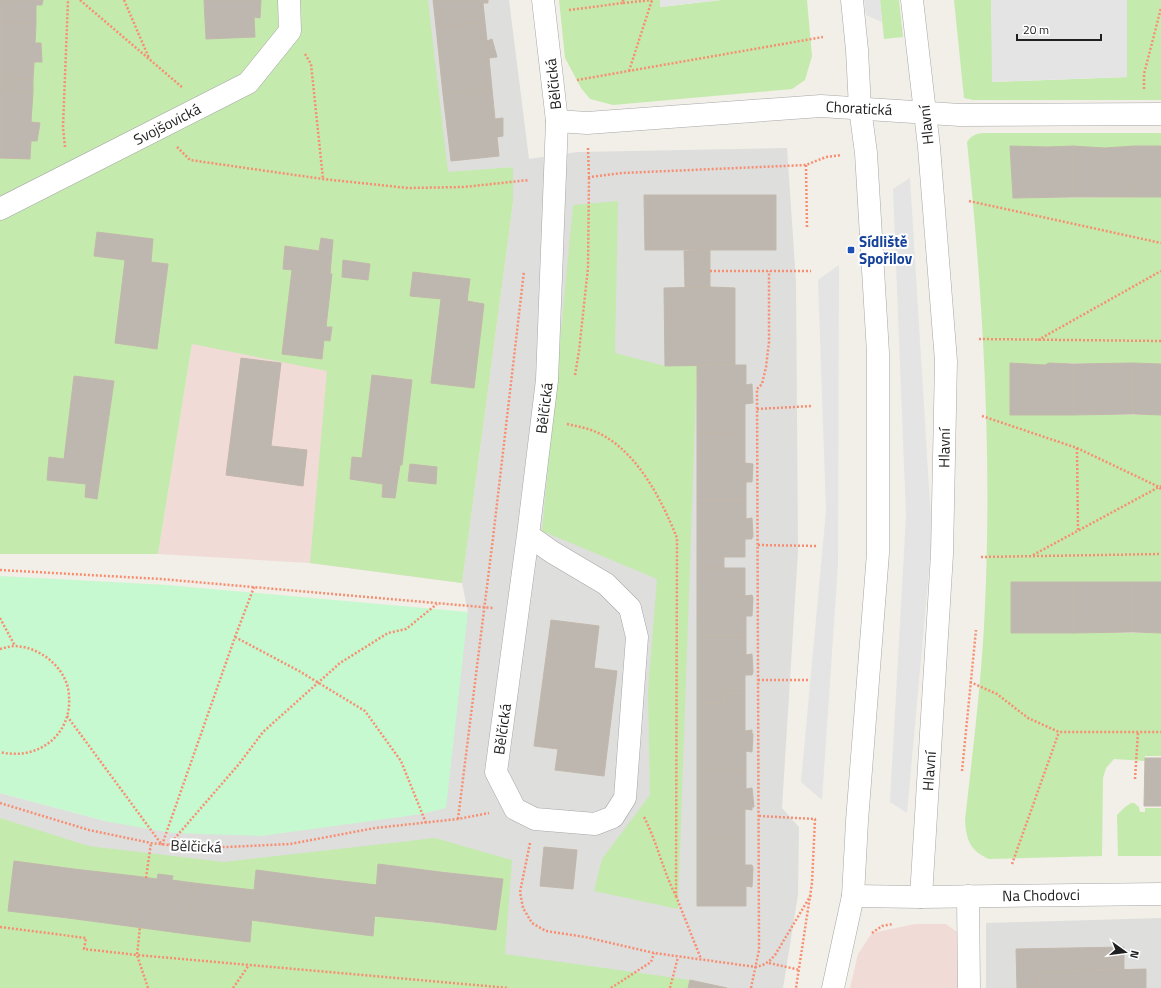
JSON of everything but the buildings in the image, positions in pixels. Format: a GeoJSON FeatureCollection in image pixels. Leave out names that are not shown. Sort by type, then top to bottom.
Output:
{"type":"FeatureCollection","features":[{"type":"Feature","properties":{"kind":"street"},"geometry":{"type":"LineString","coordinates":[[288,0],[290,31]]}},
{"type":"Feature","properties":{"kind":"street","name":"Bělčická"},"geometry":{"type":"LineString","coordinates":[[515,809],[496,772],[547,380],[557,121],[543,0]]}},
{"type":"Feature","properties":{"kind":"street"},"geometry":{"type":"LineString","coordinates":[[833,988],[853,896],[857,821],[878,553],[878,353],[866,153],[860,108],[857,50],[852,0]]}},
{"type":"Feature","properties":{"kind":"street","name":"Hlavní"},"geometry":{"type":"LineString","coordinates":[[912,0],[925,112],[946,361],[942,554],[921,897]]}},
{"type":"Feature","properties":{"kind":"street","name":"Svojšovická"},"geometry":{"type":"LineString","coordinates":[[0,209],[248,83],[290,31]]}},
{"type":"Feature","properties":{"kind":"street","name":"Choratická"},"geometry":{"type":"LineString","coordinates":[[557,121],[587,123],[821,106],[960,115],[1152,114]]}},
{"type":"Feature","properties":{"kind":"street"},"geometry":{"type":"LineString","coordinates":[[515,809],[535,819],[594,824],[613,817],[625,798],[637,637],[630,608],[606,584],[552,552],[528,535]]}},
{"type":"Feature","properties":{"kind":"street","name":"Na Chodovci"},"geometry":{"type":"LineString","coordinates":[[853,896],[921,897],[1161,894]]}},
{"type":"Feature","properties":{"kind":"street"},"geometry":{"type":"LineString","coordinates":[[968,896],[969,988]]}},
{"type":"Feature","properties":{"kind":"path"},"geometry":{"type":"LineString","coordinates":[[68,0],[63,127],[65,150],[76,170]]}},
{"type":"Feature","properties":{"kind":"path"},"geometry":{"type":"LineString","coordinates":[[80,0],[204,105]]}},
{"type":"Feature","properties":{"kind":"path"},"geometry":{"type":"LineString","coordinates":[[124,0],[149,59]]}},
{"type":"Feature","properties":{"kind":"path"},"geometry":{"type":"LineString","coordinates":[[571,10],[623,2],[652,0],[629,71]]}},
{"type":"Feature","properties":{"kind":"path"},"geometry":{"type":"LineString","coordinates":[[1152,114],[1144,74],[1161,8]]}},
{"type":"Feature","properties":{"kind":"path"},"geometry":{"type":"LineString","coordinates":[[290,31],[311,64],[323,179]]}},
{"type":"Feature","properties":{"kind":"path"},"geometry":{"type":"LineString","coordinates":[[553,84],[823,37]]}},
{"type":"Feature","properties":{"kind":"path"},"geometry":{"type":"LineString","coordinates":[[587,123],[589,176],[622,173],[806,165],[826,157],[848,154]]}},
{"type":"Feature","properties":{"kind":"path"},"geometry":{"type":"LineString","coordinates":[[158,128],[190,160],[323,179],[408,188],[464,187],[533,179]]}},
{"type":"Feature","properties":{"kind":"path"},"geometry":{"type":"LineString","coordinates":[[806,165],[807,229]]}},
{"type":"Feature","properties":{"kind":"path"},"geometry":{"type":"LineString","coordinates":[[969,201],[1161,243]]}},
{"type":"Feature","properties":{"kind":"path"},"geometry":{"type":"LineString","coordinates":[[458,819],[493,538],[524,270]]}},
{"type":"Feature","properties":{"kind":"path"},"geometry":{"type":"LineString","coordinates":[[710,271],[811,271]]}},
{"type":"Feature","properties":{"kind":"path"},"geometry":{"type":"LineString","coordinates":[[751,988],[759,950],[757,390],[762,384],[769,342],[769,271]]}},
{"type":"Feature","properties":{"kind":"path"},"geometry":{"type":"LineString","coordinates":[[1038,340],[1161,271]]}},
{"type":"Feature","properties":{"kind":"path"},"geometry":{"type":"LineString","coordinates":[[979,339],[1161,342]]}},
{"type":"Feature","properties":{"kind":"path"},"geometry":{"type":"LineString","coordinates":[[757,409],[812,406]]}},
{"type":"Feature","properties":{"kind":"path"},"geometry":{"type":"LineString","coordinates":[[982,416],[1077,448],[1160,487]]}},
{"type":"Feature","properties":{"kind":"path"},"geometry":{"type":"LineString","coordinates":[[1077,448],[1078,531]]}},
{"type":"Feature","properties":{"kind":"path"},"geometry":{"type":"LineString","coordinates":[[1032,556],[1160,487]]}},
{"type":"Feature","properties":{"kind":"path"},"geometry":{"type":"LineString","coordinates":[[758,545],[816,546]]}},
{"type":"Feature","properties":{"kind":"path"},"geometry":{"type":"LineString","coordinates":[[981,557],[1161,554]]}},
{"type":"Feature","properties":{"kind":"path"},"geometry":{"type":"LineString","coordinates":[[0,570],[161,579],[518,610]]}},
{"type":"Feature","properties":{"kind":"path"},"geometry":{"type":"LineString","coordinates":[[162,845],[254,587]]}},
{"type":"Feature","properties":{"kind":"path"},"geometry":{"type":"LineString","coordinates":[[169,846],[239,764],[263,732],[340,663],[388,633],[406,629],[438,603]]}},
{"type":"Feature","properties":{"kind":"path"},"geometry":{"type":"LineString","coordinates":[[0,618],[14,646]]}},
{"type":"Feature","properties":{"kind":"path"},"geometry":{"type":"LineString","coordinates":[[962,771],[976,630]]}},
{"type":"Feature","properties":{"kind":"path"},"geometry":{"type":"LineString","coordinates":[[235,637],[299,671],[365,711],[401,761],[426,823]]}},
{"type":"Feature","properties":{"kind":"path"},"geometry":{"type":"LineString","coordinates":[[0,649],[14,646],[34,650],[51,660],[64,676],[69,696],[67,716],[59,732],[46,745],[30,753],[11,755],[0,752]]}},
{"type":"Feature","properties":{"kind":"path"},"geometry":{"type":"LineString","coordinates":[[758,680],[808,680]]}},
{"type":"Feature","properties":{"kind":"path"},"geometry":{"type":"LineString","coordinates":[[970,682],[997,694],[1028,718],[1059,732],[1161,732]]}},
{"type":"Feature","properties":{"kind":"path"},"geometry":{"type":"LineString","coordinates":[[67,716],[162,845]]}},
{"type":"Feature","properties":{"kind":"path"},"geometry":{"type":"LineString","coordinates":[[1012,864],[1059,732]]}},
{"type":"Feature","properties":{"kind":"path"},"geometry":{"type":"LineString","coordinates":[[1135,779],[1138,732]]}},
{"type":"Feature","properties":{"kind":"path","name":"Bělčická"},"geometry":{"type":"LineString","coordinates":[[0,803],[89,830],[151,843],[169,846],[227,847],[290,844],[375,828],[458,819],[515,809]]}},
{"type":"Feature","properties":{"kind":"path"},"geometry":{"type":"LineString","coordinates":[[759,816],[816,819],[811,895],[796,988]]}},
{"type":"Feature","properties":{"kind":"path"},"geometry":{"type":"LineString","coordinates":[[535,819],[520,892],[523,908],[532,923],[546,931],[584,937],[654,954],[756,967],[768,963],[775,956],[811,895]]}},
{"type":"Feature","properties":{"kind":"path"},"geometry":{"type":"LineString","coordinates":[[146,878],[151,843]]}},
{"type":"Feature","properties":{"kind":"path"},"geometry":{"type":"LineString","coordinates":[[676,896],[701,960]]}},
{"type":"Feature","properties":{"kind":"path"},"geometry":{"type":"LineString","coordinates":[[869,936],[882,926],[894,924]]}},
{"type":"Feature","properties":{"kind":"path"},"geometry":{"type":"LineString","coordinates":[[0,927],[86,938],[84,949],[509,988]]}},
{"type":"Feature","properties":{"kind":"path"},"geometry":{"type":"LineString","coordinates":[[140,927],[137,954],[148,988]]}},
{"type":"Feature","properties":{"kind":"path"},"geometry":{"type":"LineString","coordinates":[[611,988],[651,962],[654,954]]}},
{"type":"Feature","properties":{"kind":"path"},"geometry":{"type":"LineString","coordinates":[[670,988],[678,957]]}},
{"type":"Feature","properties":{"kind":"path"},"geometry":{"type":"LineString","coordinates":[[768,963],[800,970]]}},
{"type":"Feature","properties":{"kind":"path"},"geometry":{"type":"LineString","coordinates":[[233,988],[249,964]]}},
{"type":"Feature","properties":{"kind":"shaded area"},"geometry":{"type":"Polygon","coordinates":[[[0,0],[509,0],[529,159],[578,152],[787,148],[796,282],[798,551],[782,808],[799,827],[798,895],[783,988],[69,988],[0,929],[0,793],[109,822],[468,612],[462,583],[513,203],[513,167],[448,173],[0,195],[0,0]]]}},
{"type":"Feature","properties":{"kind":"shaded area"},"geometry":{"type":"Polygon","coordinates":[[[660,0],[721,0],[660,7],[660,0]]]}},
{"type":"Feature","properties":{"kind":"shaded area"},"geometry":{"type":"Polygon","coordinates":[[[864,0],[880,0],[882,22],[866,15],[864,0]]]}},
{"type":"Feature","properties":{"kind":"shaded area"},"geometry":{"type":"Polygon","coordinates":[[[991,0],[1127,0],[1127,77],[992,82],[991,0]]]}},
{"type":"Feature","properties":{"kind":"shaded area"},"geometry":{"type":"Polygon","coordinates":[[[910,178],[932,537],[907,813],[890,802],[906,516],[893,189],[910,178]]]}},
{"type":"Feature","properties":{"kind":"shaded area"},"geometry":{"type":"Polygon","coordinates":[[[207,198],[511,220],[462,583],[310,563],[158,554],[192,344],[207,198]]]}},
{"type":"Feature","properties":{"kind":"shaded area"},"geometry":{"type":"Polygon","coordinates":[[[839,265],[838,564],[822,800],[801,782],[826,511],[818,280],[839,265]]]}},
{"type":"Feature","properties":{"kind":"shaded area"},"geometry":{"type":"Polygon","coordinates":[[[1161,918],[1161,988],[986,988],[986,923],[1161,918]]]}},
{"type":"Feature","properties":{"kind":"shaded area"},"geometry":{"type":"Polygon","coordinates":[[[915,924],[946,924],[957,932],[962,944],[962,988],[850,988],[858,954],[872,933],[915,924]]]}},
{"type":"Feature","properties":{"kind":"green space"},"geometry":{"type":"Polygon","coordinates":[[[43,0],[204,0],[206,39],[255,37],[254,17],[260,17],[261,0],[428,0],[448,172],[513,167],[513,203],[462,583],[310,563],[327,371],[192,344],[158,554],[0,554],[0,158],[30,159],[31,141],[37,141],[40,123],[31,122],[34,62],[42,61],[41,43],[35,43],[36,5],[42,5],[43,0]],[[97,232],[94,256],[125,260],[116,343],[157,349],[168,264],[151,262],[153,239],[97,232]],[[321,238],[319,251],[286,246],[283,269],[292,270],[282,353],[322,359],[324,340],[330,341],[332,328],[326,327],[332,274],[330,274],[333,240],[321,238]],[[343,261],[342,277],[368,280],[370,264],[343,261]],[[413,272],[410,296],[441,299],[431,383],[473,388],[484,304],[467,301],[470,279],[413,272]],[[372,375],[362,458],[352,457],[350,479],[383,484],[382,496],[395,498],[400,465],[402,465],[412,380],[372,375]],[[74,376],[64,459],[49,457],[47,480],[86,484],[85,497],[97,499],[114,381],[74,376]],[[410,464],[408,481],[436,484],[437,467],[410,464]]]}},
{"type":"Feature","properties":{"kind":"green space"},"geometry":{"type":"Polygon","coordinates":[[[559,0],[660,0],[661,7],[721,0],[807,0],[812,56],[805,80],[792,89],[613,105],[590,99],[581,88],[565,58],[559,0]]]}},
{"type":"Feature","properties":{"kind":"green space"},"geometry":{"type":"Polygon","coordinates":[[[880,0],[899,0],[903,37],[884,39],[880,0]]]}},
{"type":"Feature","properties":{"kind":"green space"},"geometry":{"type":"Polygon","coordinates":[[[954,0],[991,0],[993,82],[1127,77],[1127,0],[1161,0],[1161,100],[973,100],[964,98],[954,0]]]}},
{"type":"Feature","properties":{"kind":"green space"},"geometry":{"type":"Polygon","coordinates":[[[982,133],[1161,133],[1161,146],[1105,148],[1073,146],[1010,147],[1013,198],[1161,197],[1161,364],[1049,363],[1045,365],[1010,363],[1010,415],[1161,415],[1161,582],[1011,582],[1011,633],[1161,633],[1161,756],[1145,756],[1145,761],[1114,759],[1106,768],[1103,778],[1102,856],[989,859],[973,848],[966,833],[965,820],[984,633],[987,548],[987,432],[985,374],[978,258],[967,142],[973,136],[982,133]]]}},
{"type":"Feature","properties":{"kind":"green space"},"geometry":{"type":"Polygon","coordinates":[[[618,201],[615,353],[665,366],[697,365],[678,909],[594,891],[602,859],[650,795],[648,691],[657,579],[542,531],[573,205],[618,201]]]}},
{"type":"Feature","properties":{"kind":"green space"},"geometry":{"type":"Polygon","coordinates":[[[0,576],[167,585],[468,612],[446,808],[422,814],[261,836],[172,833],[109,822],[0,793],[0,576]]]}},
{"type":"Feature","properties":{"kind":"green space"},"geometry":{"type":"Polygon","coordinates":[[[1131,803],[1134,803],[1139,807],[1140,812],[1145,812],[1145,808],[1161,808],[1161,856],[1118,856],[1117,815],[1131,803]]]}},
{"type":"Feature","properties":{"kind":"green space"},"geometry":{"type":"Polygon","coordinates":[[[0,818],[89,846],[224,862],[435,838],[512,860],[505,954],[690,980],[687,988],[0,988],[0,818]],[[14,861],[8,911],[249,941],[251,920],[373,936],[374,916],[496,930],[502,879],[378,864],[377,885],[256,870],[254,890],[172,880],[173,876],[157,879],[14,861]]]}},
{"type":"Feature","properties":{"kind":"place","name":"Sídliště Spořilov"},"geometry":{"type":"Point","coordinates":[851,250]}}]}
